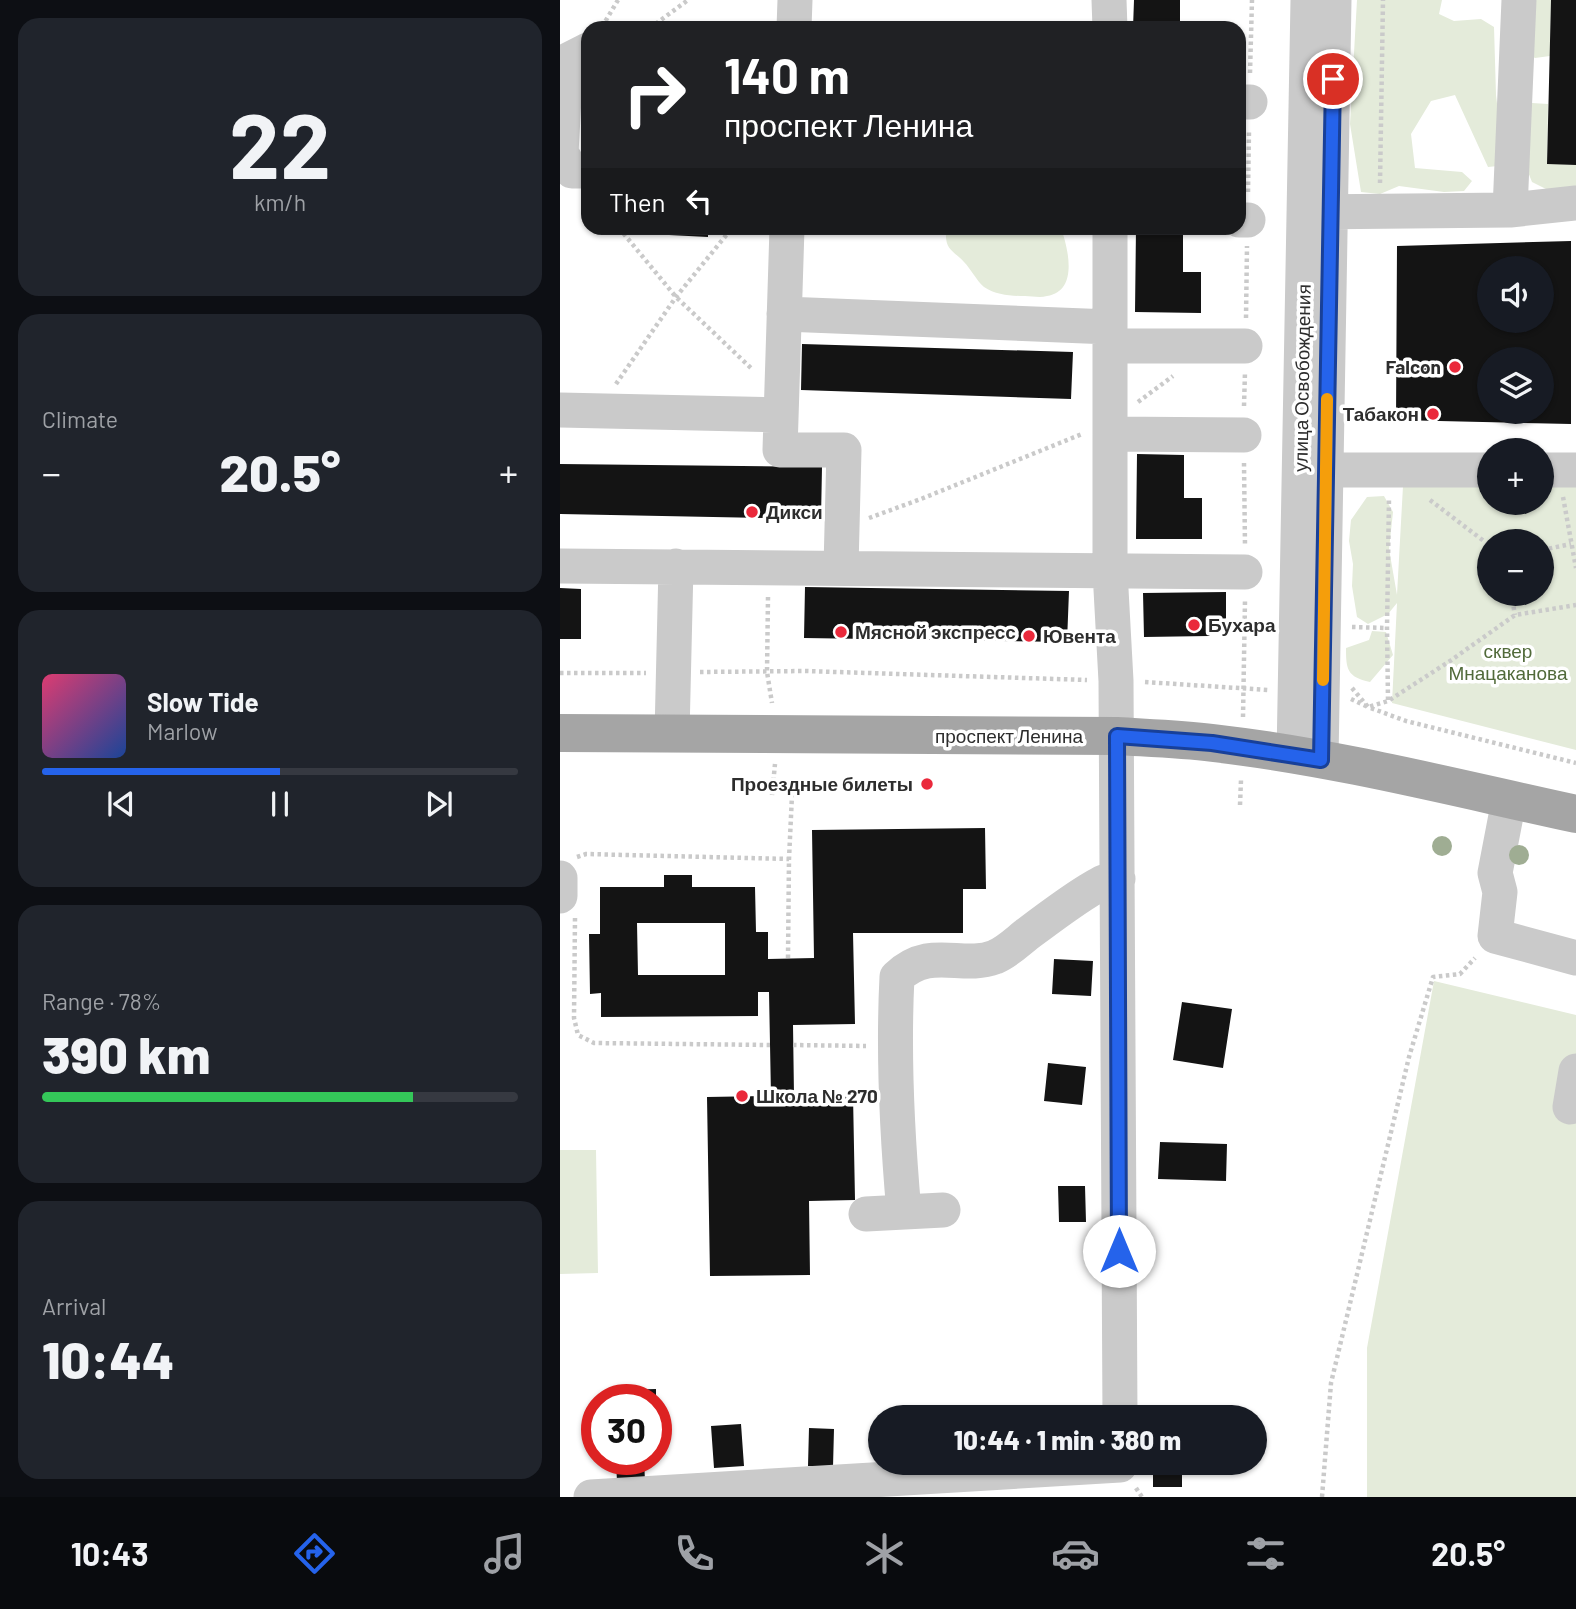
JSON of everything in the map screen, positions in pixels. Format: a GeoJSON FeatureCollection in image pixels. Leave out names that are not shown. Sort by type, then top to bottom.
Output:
{"type":"FeatureCollection","features":[{"type":"Feature","properties":{"kind":"main road","name":"проспект Ленина"},"geometry":{"type":"LineString","coordinates":[[560,733],[1117,736],[1212,743],[1308,757],[1576,814]]}},
{"type":"Feature","properties":{"kind":"street"},"geometry":{"type":"LineString","coordinates":[[794,21],[795,0]]}},
{"type":"Feature","properties":{"kind":"street"},"geometry":{"type":"LineString","coordinates":[[1110,0],[1110,21]]}},
{"type":"Feature","properties":{"kind":"street","name":"улица Освобождения"},"geometry":{"type":"LineString","coordinates":[[1308,0],[1317,212],[1308,757]]}},
{"type":"Feature","properties":{"kind":"street","name":"улица Освобождения"},"geometry":{"type":"LineString","coordinates":[[1317,212],[1335,0]]}},
{"type":"Feature","properties":{"kind":"street"},"geometry":{"type":"LineString","coordinates":[[1510,210],[1519,0]]}},
{"type":"Feature","properties":{"kind":"street"},"geometry":{"type":"LineString","coordinates":[[581,54],[566,61],[560,153],[572,171],[581,171]]}},
{"type":"Feature","properties":{"kind":"street"},"geometry":{"type":"LineString","coordinates":[[1317,212],[1510,210],[1576,203]]}},
{"type":"Feature","properties":{"kind":"street"},"geometry":{"type":"LineString","coordinates":[[787,235],[780,450],[844,450],[841,567]]}},
{"type":"Feature","properties":{"kind":"street"},"geometry":{"type":"LineString","coordinates":[[1110,235],[1110,337],[1101,432],[1116,681],[1120,1405]]}},
{"type":"Feature","properties":{"kind":"street"},"geometry":{"type":"LineString","coordinates":[[784,314],[1245,346]]}},
{"type":"Feature","properties":{"kind":"street"},"geometry":{"type":"LineString","coordinates":[[560,410],[782,406]]}},
{"type":"Feature","properties":{"kind":"street"},"geometry":{"type":"LineString","coordinates":[[1101,432],[1244,435]]}},
{"type":"Feature","properties":{"kind":"street"},"geometry":{"type":"LineString","coordinates":[[1314,470],[1477,470]]}},
{"type":"Feature","properties":{"kind":"street"},"geometry":{"type":"LineString","coordinates":[[560,566],[1245,572]]}},
{"type":"Feature","properties":{"kind":"street"},"geometry":{"type":"LineString","coordinates":[[671,734],[676,566]]}},
{"type":"Feature","properties":{"kind":"street"},"geometry":{"type":"LineString","coordinates":[[1508,800],[1495,873],[1500,892],[1495,936],[1576,958]]}},
{"type":"Feature","properties":{"kind":"street"},"geometry":{"type":"LineString","coordinates":[[564,897],[568,868]]}},
{"type":"Feature","properties":{"kind":"street"},"geometry":{"type":"LineString","coordinates":[[904,1212],[894,1023],[897,977],[907,968],[922,962],[947,959],[977,961],[994,957],[1085,893],[1109,879],[1118,879]]}},
{"type":"Feature","properties":{"kind":"street"},"geometry":{"type":"LineString","coordinates":[[1570,1107],[1576,1071]]}},
{"type":"Feature","properties":{"kind":"street"},"geometry":{"type":"LineString","coordinates":[[866,1214],[943,1210]]}},
{"type":"Feature","properties":{"kind":"street"},"geometry":{"type":"LineString","coordinates":[[591,1497],[944,1475]]}},
{"type":"Feature","properties":{"kind":"path"},"geometry":{"type":"LineString","coordinates":[[605,21],[618,0]]}},
{"type":"Feature","properties":{"kind":"path"},"geometry":{"type":"LineString","coordinates":[[677,0],[679,7]]}},
{"type":"Feature","properties":{"kind":"path"},"geometry":{"type":"LineString","coordinates":[[660,21],[688,0]]}},
{"type":"Feature","properties":{"kind":"path"},"geometry":{"type":"LineString","coordinates":[[625,235],[676,296],[782,406]]}},
{"type":"Feature","properties":{"kind":"path"},"geometry":{"type":"LineString","coordinates":[[597,411],[676,296],[726,235]]}},
{"type":"Feature","properties":{"kind":"path"},"geometry":{"type":"LineString","coordinates":[[860,521],[1101,432]]}},
{"type":"Feature","properties":{"kind":"path"},"geometry":{"type":"LineString","coordinates":[[1559,470],[1576,568]]}},
{"type":"Feature","properties":{"kind":"path"},"geometry":{"type":"LineString","coordinates":[[1388,701],[1389,471]]}},
{"type":"Feature","properties":{"kind":"path"},"geometry":{"type":"LineString","coordinates":[[1427,498],[1477,536]]}},
{"type":"Feature","properties":{"kind":"path"},"geometry":{"type":"LineString","coordinates":[[1554,548],[1571,544]]}},
{"type":"Feature","properties":{"kind":"path"},"geometry":{"type":"LineString","coordinates":[[1368,707],[1388,701],[1516,615],[1576,605]]}},
{"type":"Feature","properties":{"kind":"path"},"geometry":{"type":"LineString","coordinates":[[1514,606],[1516,615]]}},
{"type":"Feature","properties":{"kind":"path"},"geometry":{"type":"LineString","coordinates":[[1345,626],[1387,628]]}},
{"type":"Feature","properties":{"kind":"path"},"geometry":{"type":"LineString","coordinates":[[560,673],[805,671],[1116,681],[1270,691]]}},
{"type":"Feature","properties":{"kind":"path"},"geometry":{"type":"LineString","coordinates":[[1242,729],[1244,689]]}},
{"type":"Feature","properties":{"kind":"path"},"geometry":{"type":"LineString","coordinates":[[1240,805],[1241,780]]}},
{"type":"Feature","properties":{"kind":"path"},"geometry":{"type":"LineString","coordinates":[[788,958],[792,794]]}},
{"type":"Feature","properties":{"kind":"path"},"geometry":{"type":"LineString","coordinates":[[568,868],[586,854],[789,859]]}},
{"type":"Feature","properties":{"kind":"path"},"geometry":{"type":"LineString","coordinates":[[564,897],[574,1018],[578,1035],[594,1043],[770,1045]]}},
{"type":"Feature","properties":{"kind":"path"},"geometry":{"type":"LineString","coordinates":[[1322,1497],[1331,1383],[1409,1057],[1433,977],[1460,974],[1495,936]]}},
{"type":"Feature","properties":{"kind":"path"},"geometry":{"type":"LineString","coordinates":[[793,1045],[895,1047]]}},
{"type":"Feature","properties":{"kind":"green space"},"geometry":{"type":"Polygon","coordinates":[[[1357,0],[1442,0],[1439,14],[1454,21],[1481,19],[1494,27],[1496,95],[1502,146],[1498,166],[1488,167],[1455,95],[1431,101],[1411,134],[1415,168],[1462,172],[1472,181],[1464,191],[1444,192],[1399,186],[1380,194],[1361,192],[1350,124],[1357,0]]]}},
{"type":"Feature","properties":{"kind":"green space"},"geometry":{"type":"Polygon","coordinates":[[[1527,0],[1551,0],[1550,56],[1535,58],[1526,52],[1527,0]]]}},
{"type":"Feature","properties":{"kind":"green space"},"geometry":{"type":"Polygon","coordinates":[[[1532,103],[1548,104],[1547,163],[1576,165],[1576,189],[1548,190],[1532,182],[1522,157],[1524,111],[1532,103]]]}},
{"type":"Feature","properties":{"kind":"green space"},"geometry":{"type":"Polygon","coordinates":[[[946,235],[1063,235],[1068,257],[1067,278],[1064,286],[1057,292],[1042,297],[1009,295],[989,290],[948,246],[946,235]]]}},
{"type":"Feature","properties":{"kind":"green space","name":"сквер Мнацаканова"},"geometry":{"type":"Polygon","coordinates":[[[1403,486],[1477,486],[1477,515],[1554,515],[1554,486],[1576,487],[1576,750],[1392,703],[1397,603],[1388,614],[1368,624],[1357,617],[1352,586],[1353,564],[1349,541],[1351,520],[1367,497],[1384,496],[1393,512],[1389,549],[1397,595],[1403,486]]]}},
{"type":"Feature","properties":{"kind":"green space"},"geometry":{"type":"Polygon","coordinates":[[[1372,631],[1386,632],[1393,655],[1370,682],[1357,678],[1349,671],[1346,648],[1369,640],[1372,631]]]}},
{"type":"Feature","properties":{"kind":"green space"},"geometry":{"type":"Polygon","coordinates":[[[1434,981],[1576,1015],[1576,1497],[1367,1497],[1367,1348],[1434,981]]]}},
{"type":"Feature","properties":{"kind":"green space"},"geometry":{"type":"Polygon","coordinates":[[[560,1150],[596,1150],[598,1273],[560,1274],[560,1150]]]}},
{"type":"Feature","properties":{"kind":"building"},"geometry":{"type":"Polygon","coordinates":[[[1134,0],[1180,0],[1180,21],[1133,21],[1134,0]]]}},
{"type":"Feature","properties":{"kind":"building"},"geometry":{"type":"Polygon","coordinates":[[[1551,0],[1576,0],[1576,165],[1547,164],[1551,0]]]}},
{"type":"Feature","properties":{"kind":"building"},"geometry":{"type":"Polygon","coordinates":[[[669,235],[708,235],[708,237],[669,235]]]}},
{"type":"Feature","properties":{"kind":"building"},"geometry":{"type":"Polygon","coordinates":[[[1136,235],[1183,235],[1183,272],[1201,272],[1201,313],[1135,312],[1136,235]]]}},
{"type":"Feature","properties":{"kind":"building"},"geometry":{"type":"Polygon","coordinates":[[[1571,241],[1571,424],[1554,424],[1554,347],[1477,347],[1477,422],[1396,420],[1397,246],[1571,241]]]}},
{"type":"Feature","properties":{"kind":"building"},"geometry":{"type":"Polygon","coordinates":[[[802,344],[1073,352],[1071,399],[801,390],[802,344]]]}},
{"type":"Feature","properties":{"kind":"building"},"geometry":{"type":"Polygon","coordinates":[[[1137,454],[1184,455],[1184,498],[1202,498],[1202,539],[1136,539],[1137,454]]]}},
{"type":"Feature","properties":{"kind":"building"},"geometry":{"type":"Polygon","coordinates":[[[560,464],[822,467],[821,519],[560,514],[560,464]]]}},
{"type":"Feature","properties":{"kind":"building"},"geometry":{"type":"Polygon","coordinates":[[[805,587],[1069,591],[1067,642],[804,638],[805,587]]]}},
{"type":"Feature","properties":{"kind":"building"},"geometry":{"type":"Polygon","coordinates":[[[560,588],[581,589],[581,639],[560,639],[560,588]]]}},
{"type":"Feature","properties":{"kind":"building"},"geometry":{"type":"Polygon","coordinates":[[[1226,592],[1226,618],[1209,636],[1144,637],[1143,593],[1226,592]]]}},
{"type":"Feature","properties":{"kind":"building"},"geometry":{"type":"Polygon","coordinates":[[[985,828],[986,889],[963,889],[963,933],[853,933],[855,1024],[793,1025],[794,1096],[853,1095],[855,1200],[809,1201],[810,1275],[710,1276],[707,1097],[771,1096],[769,992],[758,992],[758,1016],[601,1017],[601,993],[590,994],[589,934],[600,934],[600,887],[664,887],[664,875],[692,875],[692,887],[755,887],[756,932],[768,932],[768,959],[814,958],[812,830],[985,828]],[[637,923],[638,975],[725,975],[725,923],[637,923]]]}},
{"type":"Feature","properties":{"kind":"building"},"geometry":{"type":"Polygon","coordinates":[[[1054,959],[1093,961],[1091,996],[1052,994],[1054,959]]]}},
{"type":"Feature","properties":{"kind":"building"},"geometry":{"type":"Polygon","coordinates":[[[1182,1002],[1232,1009],[1223,1068],[1173,1060],[1182,1002]]]}},
{"type":"Feature","properties":{"kind":"building"},"geometry":{"type":"Polygon","coordinates":[[[1048,1063],[1086,1067],[1082,1105],[1044,1101],[1048,1063]]]}},
{"type":"Feature","properties":{"kind":"building"},"geometry":{"type":"Polygon","coordinates":[[[1160,1142],[1227,1144],[1226,1181],[1158,1179],[1160,1142]]]}},
{"type":"Feature","properties":{"kind":"building"},"geometry":{"type":"Polygon","coordinates":[[[1058,1186],[1085,1186],[1086,1222],[1059,1222],[1058,1186]]]}},
{"type":"Feature","properties":{"kind":"building"},"geometry":{"type":"Polygon","coordinates":[[[741,1424],[744,1466],[714,1468],[711,1426],[741,1424]]]}},
{"type":"Feature","properties":{"kind":"building"},"geometry":{"type":"Polygon","coordinates":[[[809,1428],[834,1429],[833,1467],[808,1466],[809,1428]]]}},
{"type":"Feature","properties":{"kind":"building"},"geometry":{"type":"Polygon","coordinates":[[[617,1475],[645,1475],[645,1481],[617,1482],[617,1475]]]}},
{"type":"Feature","properties":{"kind":"building"},"geometry":{"type":"Polygon","coordinates":[[[1153,1475],[1182,1475],[1182,1487],[1153,1487],[1153,1475]]]}},
{"type":"Feature","properties":{"kind":"slow traffic"},"geometry":{"type":"LineString","coordinates":[[1323,680],[1327,399]]}},
{"type":"Feature","properties":{"kind":"place","name":"Falcon"},"geometry":{"type":"Point","coordinates":[1455,367]}},
{"type":"Feature","properties":{"kind":"place","name":"Табакон"},"geometry":{"type":"Point","coordinates":[1433,414]}},
{"type":"Feature","properties":{"kind":"place","name":"Дикси"},"geometry":{"type":"Point","coordinates":[752,512]}},
{"type":"Feature","properties":{"kind":"place","name":"Бухара"},"geometry":{"type":"Point","coordinates":[1194,625]}},
{"type":"Feature","properties":{"kind":"place","name":"Мясной экспресс"},"geometry":{"type":"Point","coordinates":[841,632]}},
{"type":"Feature","properties":{"kind":"place","name":"Ювента"},"geometry":{"type":"Point","coordinates":[1029,636]}},
{"type":"Feature","properties":{"kind":"place","name":"Проездные билеты"},"geometry":{"type":"Point","coordinates":[927,784]}},
{"type":"Feature","properties":{"kind":"place","name":"Школа № 270"},"geometry":{"type":"Point","coordinates":[742,1096]}},
{"type":"Feature","properties":{"kind":"route"},"geometry":{"type":"LineString","coordinates":[[1119,1251],[1117,736],[1241,746],[1321,760],[1333,79]]}}]}
